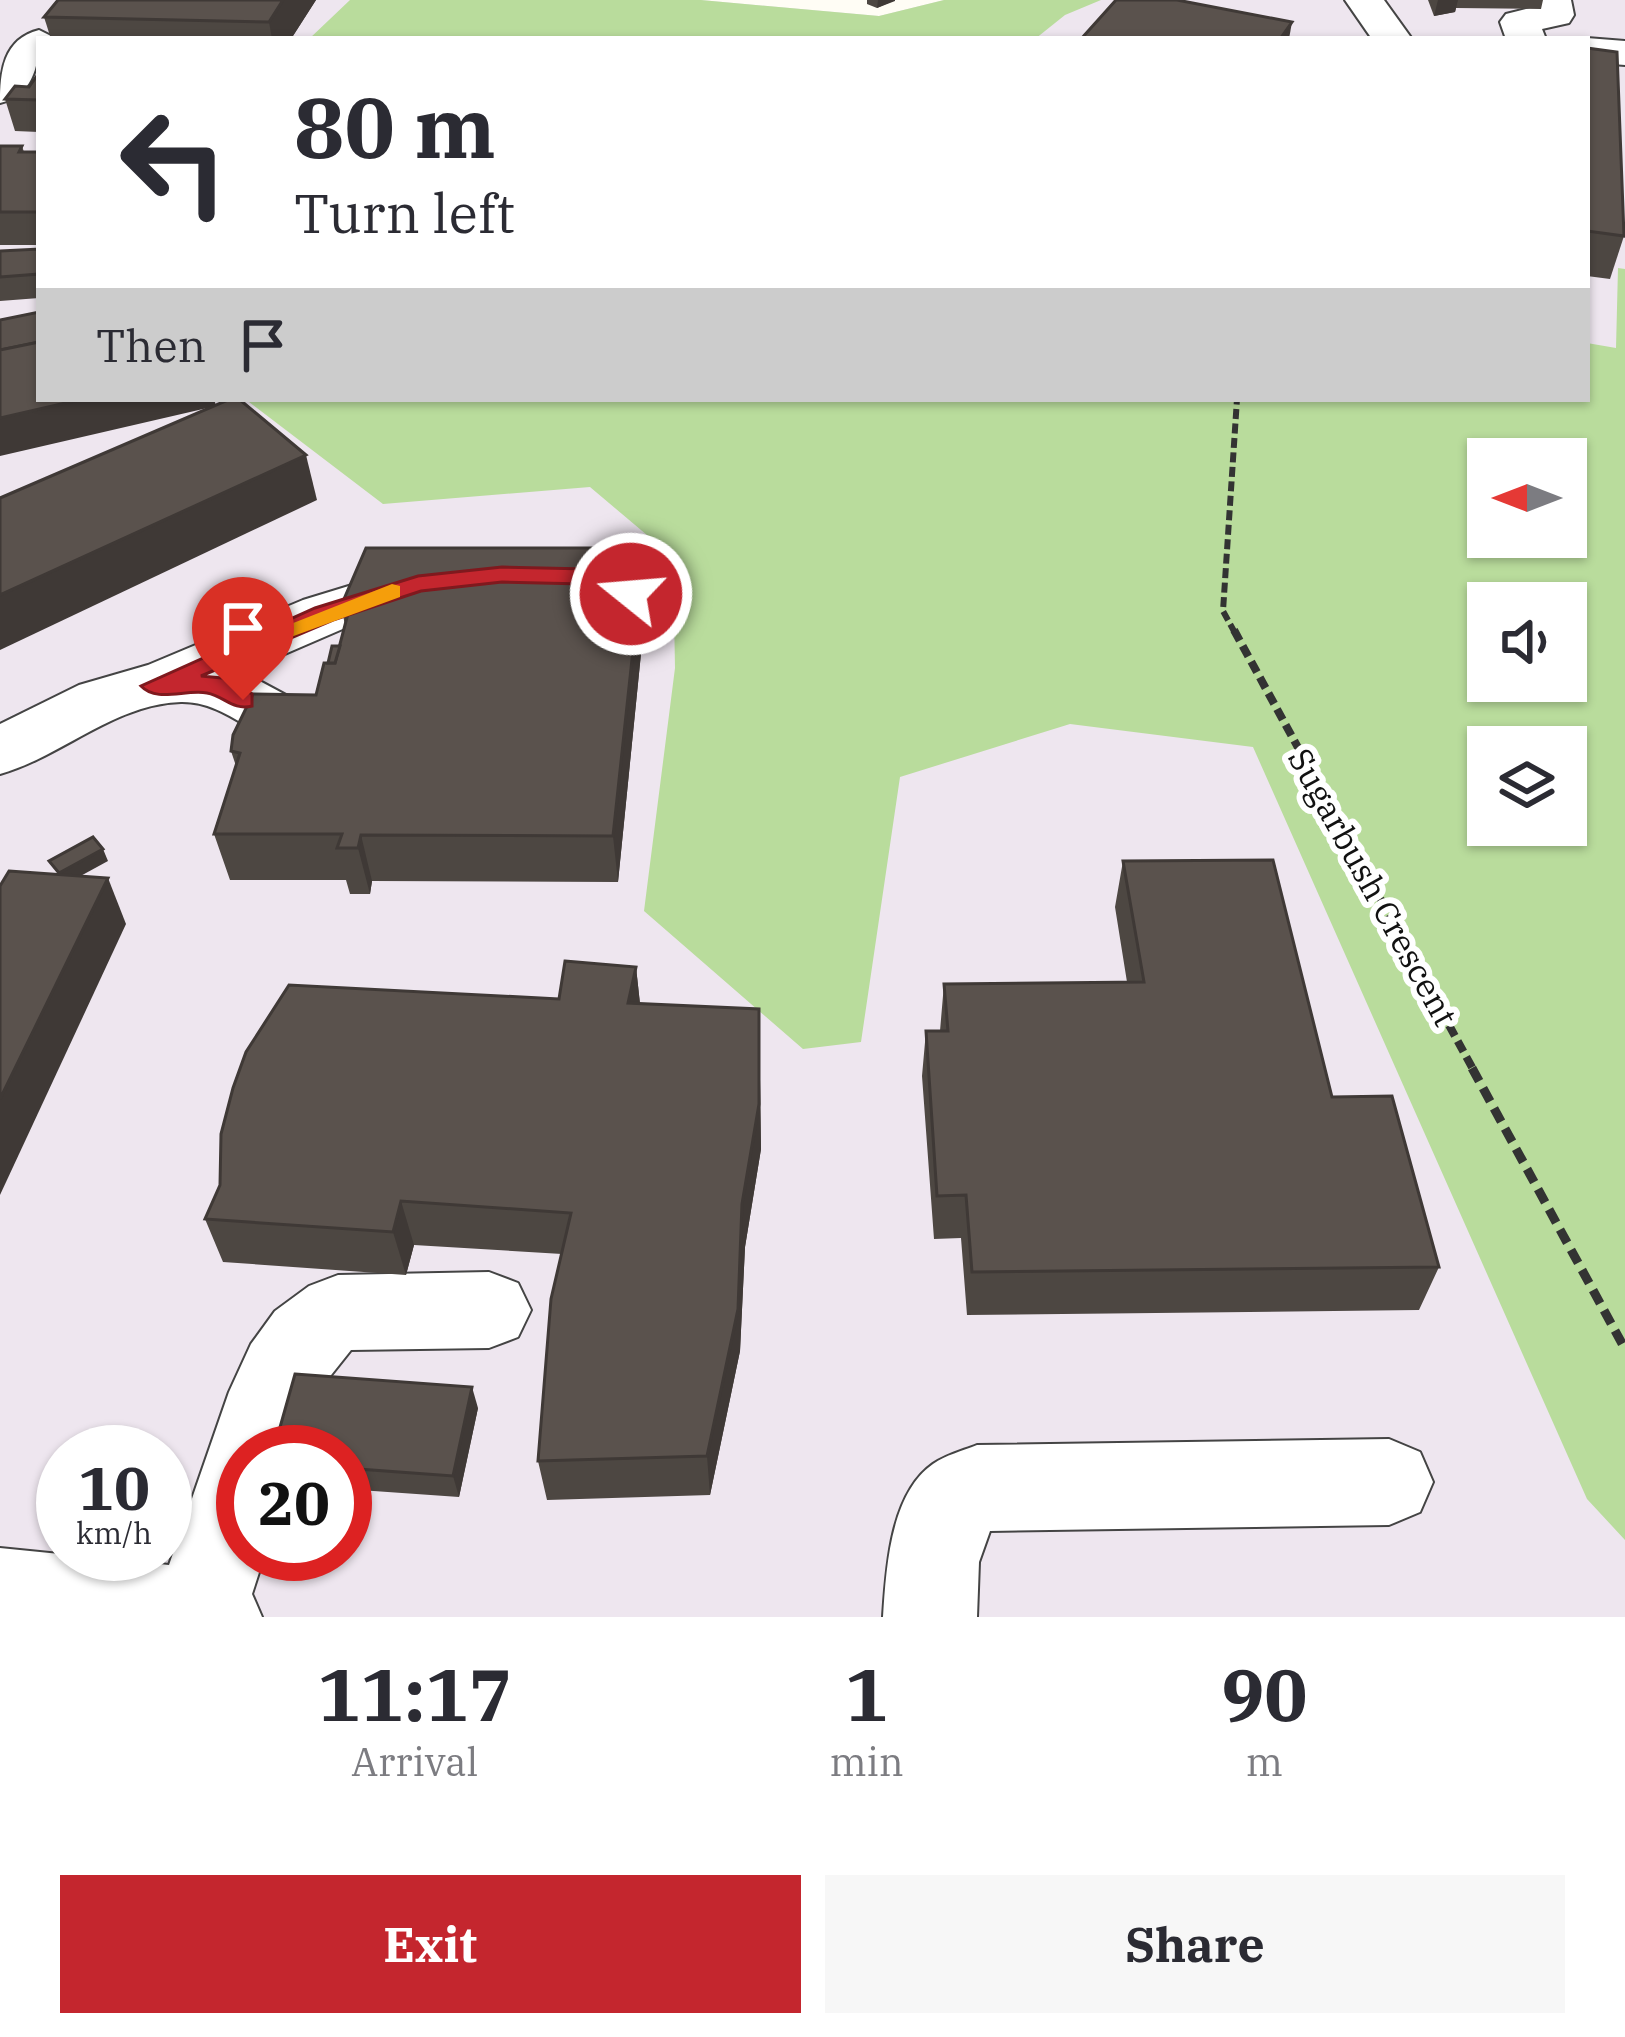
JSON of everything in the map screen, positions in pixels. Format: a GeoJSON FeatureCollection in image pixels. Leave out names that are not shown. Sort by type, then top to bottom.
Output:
{"type":"FeatureCollection","features":[{"type":"Feature","properties":{"kind":"lane"},"geometry":{"type":"LineString","coordinates":[[1364,0],[1390,36]]}},
{"type":"Feature","properties":{"kind":"lane"},"geometry":{"type":"LineString","coordinates":[[1525,36],[1520,22],[1556,15],[1552,0]]}},
{"type":"Feature","properties":{"kind":"lane"},"geometry":{"type":"LineString","coordinates":[[0,91],[36,45]]}},
{"type":"Feature","properties":{"kind":"lane"},"geometry":{"type":"LineString","coordinates":[[1590,50],[1625,53]]}},
{"type":"Feature","properties":{"kind":"lane"},"geometry":{"type":"LineString","coordinates":[[4,780],[91,704],[154,686],[324,614],[418,583],[481,577]]}},
{"type":"Feature","properties":{"kind":"lane"},"geometry":{"type":"LineString","coordinates":[[154,686],[213,684],[304,732]]}},
{"type":"Feature","properties":{"kind":"lane"},"geometry":{"type":"LineString","coordinates":[[262,1425],[291,1353],[318,1323],[338,1313],[489,1310]]}},
{"type":"Feature","properties":{"kind":"lane"},"geometry":{"type":"LineString","coordinates":[[930,1617],[932,1574],[945,1515],[963,1492],[976,1488],[1389,1482]]}},
{"type":"Feature","properties":{"kind":"lane"},"geometry":{"type":"LineString","coordinates":[[0,1594],[207,1616],[216,1581]]}},
{"type":"Feature","properties":{"kind":"path","name":"Sugarbush Crescent"},"geometry":{"type":"LineString","coordinates":[[1237,402],[1223,611],[1625,1349]]}},
{"type":"Feature","properties":{"kind":"shaded area"},"geometry":{"type":"Polygon","coordinates":[[[0,0],[701,0],[879,16],[944,0],[1625,0],[1625,1617],[0,1617],[0,0]]]}},
{"type":"Feature","properties":{"kind":"green space"},"geometry":{"type":"Polygon","coordinates":[[[350,0],[701,0],[879,16],[944,0],[1101,0],[1065,15],[1039,36],[312,36],[350,0]]]}},
{"type":"Feature","properties":{"kind":"green space"},"geometry":{"type":"Polygon","coordinates":[[[1618,268],[1625,269],[1625,1540],[1587,1499],[1253,747],[1070,724],[900,777],[861,1042],[803,1049],[644,911],[675,668],[673,557],[590,487],[383,504],[249,402],[1590,402],[1590,344],[1616,348],[1618,268]]]}},
{"type":"Feature","properties":{"kind":"building"},"geometry":{"type":"Polygon","coordinates":[[[58,0],[283,0],[269,22],[44,17],[58,0]]]}},
{"type":"Feature","properties":{"kind":"building"},"geometry":{"type":"Polygon","coordinates":[[[1116,0],[1177,0],[1292,22],[1282,36],[1084,36],[1116,0]]]}},
{"type":"Feature","properties":{"kind":"building"},"geometry":{"type":"Polygon","coordinates":[[[1590,48],[1617,52],[1624,236],[1590,231],[1590,48]]]}},
{"type":"Feature","properties":{"kind":"building"},"geometry":{"type":"Polygon","coordinates":[[[36,77],[36,100],[5,99],[15,86],[29,87],[36,77]]]}},
{"type":"Feature","properties":{"kind":"building"},"geometry":{"type":"Polygon","coordinates":[[[0,146],[22,146],[19,152],[36,152],[36,212],[0,212],[0,146]]]}},
{"type":"Feature","properties":{"kind":"building"},"geometry":{"type":"Polygon","coordinates":[[[36,249],[36,274],[0,277],[0,251],[36,249]]]}},
{"type":"Feature","properties":{"kind":"building"},"geometry":{"type":"Polygon","coordinates":[[[36,313],[36,343],[0,350],[0,320],[36,313]]]}},
{"type":"Feature","properties":{"kind":"building"},"geometry":{"type":"Polygon","coordinates":[[[36,343],[36,402],[70,402],[0,418],[0,350],[36,343]]]}},
{"type":"Feature","properties":{"kind":"building"},"geometry":{"type":"Polygon","coordinates":[[[223,402],[243,402],[306,455],[0,595],[0,498],[223,402]]]}},
{"type":"Feature","properties":{"kind":"building"},"geometry":{"type":"Polygon","coordinates":[[[366,548],[644,548],[613,836],[361,835],[358,848],[337,848],[342,834],[214,834],[240,753],[231,751],[233,735],[253,694],[316,695],[324,663],[335,663],[350,606],[341,606],[366,548]]]}},
{"type":"Feature","properties":{"kind":"building"},"geometry":{"type":"Polygon","coordinates":[[[332,646],[340,646],[335,663],[328,663],[332,646]]]}},
{"type":"Feature","properties":{"kind":"building"},"geometry":{"type":"Polygon","coordinates":[[[93,837],[103,849],[59,873],[49,861],[93,837]]]}},
{"type":"Feature","properties":{"kind":"building"},"geometry":{"type":"Polygon","coordinates":[[[1273,860],[1332,1097],[1392,1096],[1439,1267],[972,1272],[966,1195],[937,1196],[926,1031],[948,1031],[944,984],[1144,982],[1123,861],[1273,860]]]}},
{"type":"Feature","properties":{"kind":"building"},"geometry":{"type":"Polygon","coordinates":[[[9,871],[108,878],[0,1099],[0,886],[9,871]]]}},
{"type":"Feature","properties":{"kind":"building"},"geometry":{"type":"Polygon","coordinates":[[[565,961],[636,967],[628,1003],[759,1009],[759,1104],[742,1204],[738,1309],[707,1456],[538,1461],[551,1299],[571,1213],[401,1201],[393,1232],[205,1219],[220,1185],[221,1134],[233,1088],[246,1052],[289,985],[559,999],[565,961]]]}},
{"type":"Feature","properties":{"kind":"building"},"geometry":{"type":"Polygon","coordinates":[[[295,1374],[472,1387],[453,1476],[372,1470],[372,1425],[281,1425],[295,1374]]]}},
{"type":"Feature","properties":{"kind":"slow traffic"},"geometry":{"type":"LineString","coordinates":[[280,633],[392,592]]}},
{"type":"Feature","properties":{"kind":"route"},"geometry":{"type":"LineString","coordinates":[[243,700],[213,684],[154,686],[324,614],[418,583],[502,574],[587,577],[631,594]]}}]}
